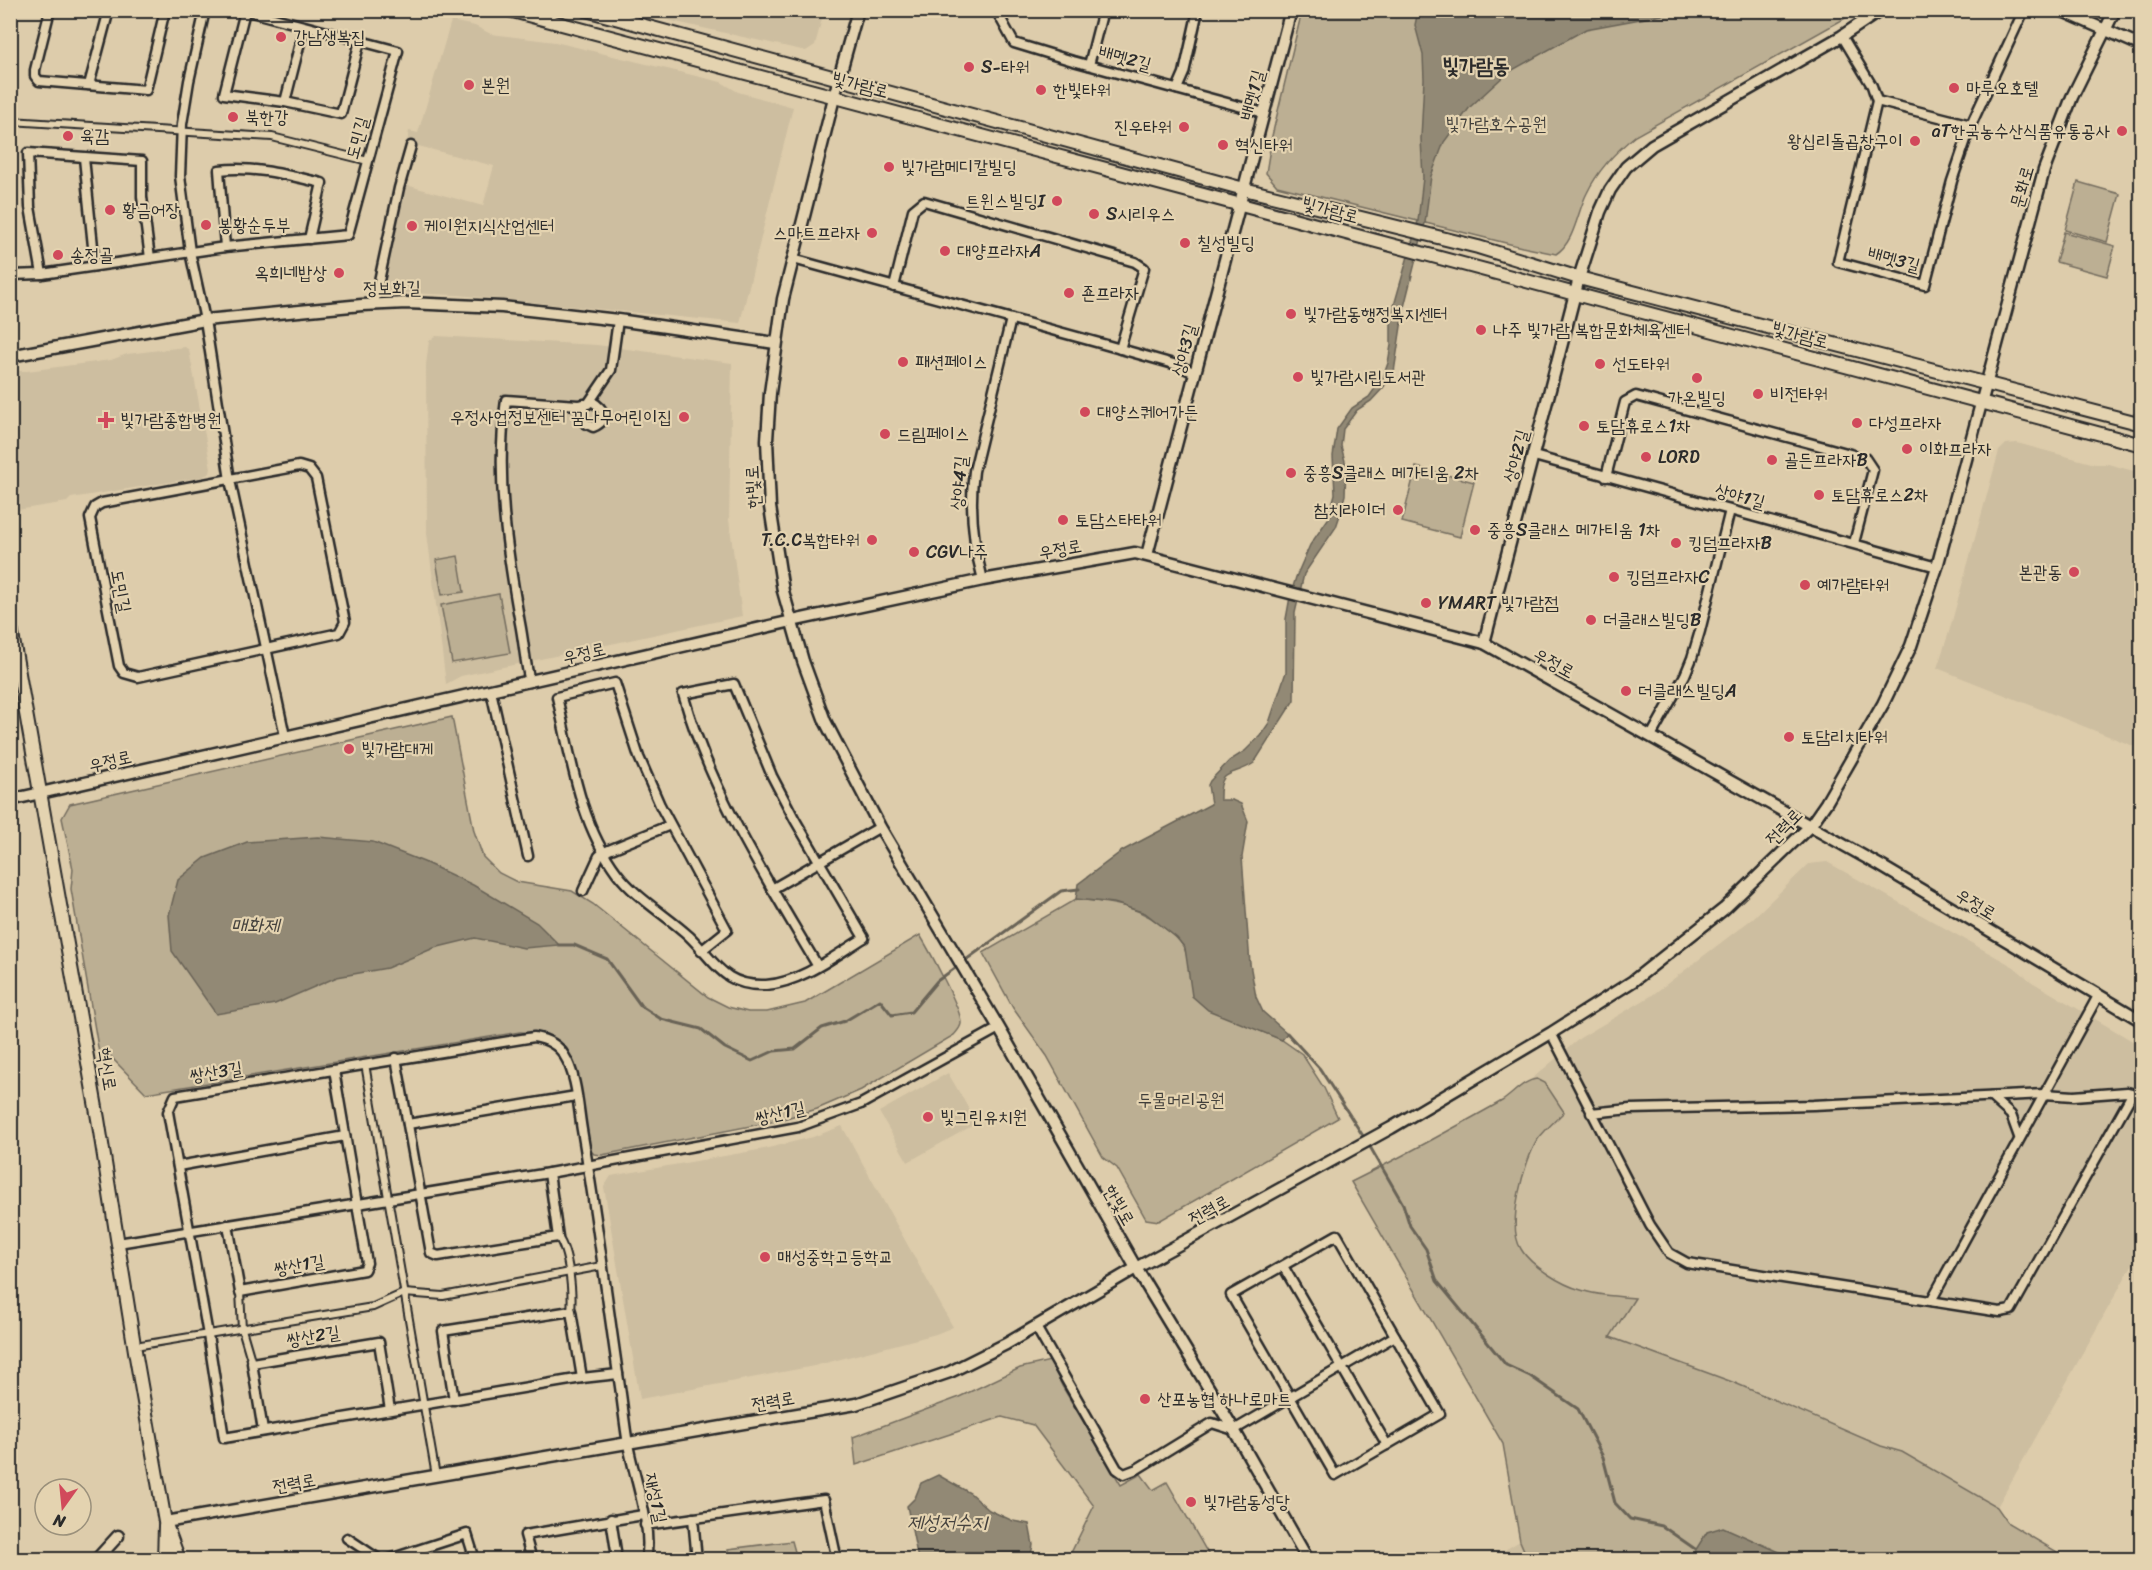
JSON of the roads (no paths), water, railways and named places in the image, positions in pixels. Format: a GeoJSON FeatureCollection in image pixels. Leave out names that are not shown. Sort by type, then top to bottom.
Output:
{"type":"FeatureCollection","features":[{"type":"Feature","properties":{"kind":"main road","name":"빛가람로"},"geometry":{"type":"LineString","coordinates":[[509,10],[2142,445]]}},
{"type":"Feature","properties":{"kind":"main road","name":"빛가람로"},"geometry":{"type":"LineString","coordinates":[[586,10],[1244,189],[1478,247],[1579,278],[2142,424]]}},
{"type":"Feature","properties":{"kind":"main road","name":"혁신로"},"geometry":{"type":"LineString","coordinates":[[10,623],[165,1522],[179,1560]]}},
{"type":"Feature","properties":{"kind":"main road","name":"혁신로"},"geometry":{"type":"LineString","coordinates":[[164,1560],[165,1522]]}},
{"type":"Feature","properties":{"kind":"street"},"geometry":{"type":"LineString","coordinates":[[50,10],[35,76],[39,81],[146,90],[165,10]]}},
{"type":"Feature","properties":{"kind":"street"},"geometry":{"type":"LineString","coordinates":[[89,85],[109,10]]}},
{"type":"Feature","properties":{"kind":"street"},"geometry":{"type":"LineString","coordinates":[[206,10],[189,81],[182,130],[180,176],[190,252],[205,320],[230,480],[285,736]]}},
{"type":"Feature","properties":{"kind":"street","name":"한빛로"},"geometry":{"type":"LineString","coordinates":[[858,10],[783,299],[775,343],[770,393],[767,440],[770,507],[777,561],[803,661],[825,721],[880,827],[1308,1560]]}},
{"type":"Feature","properties":{"kind":"street","name":"배멧2길"},"geometry":{"type":"LineString","coordinates":[[996,10],[1014,43],[1264,113]]}},
{"type":"Feature","properties":{"kind":"street"},"geometry":{"type":"LineString","coordinates":[[1089,65],[1103,10]]}},
{"type":"Feature","properties":{"kind":"street"},"geometry":{"type":"LineString","coordinates":[[1177,89],[1184,73],[1198,10]]}},
{"type":"Feature","properties":{"kind":"street","name":"배멧1길"},"geometry":{"type":"LineString","coordinates":[[1244,189],[1291,10]]}},
{"type":"Feature","properties":{"kind":"street"},"geometry":{"type":"LineString","coordinates":[[1579,278],[1604,201],[1616,181],[1636,157],[1652,145],[1842,36],[1881,10]]}},
{"type":"Feature","properties":{"kind":"street","name":"배멧3길"},"geometry":{"type":"LineString","coordinates":[[1877,101],[1838,262],[1925,285],[1952,181],[1971,124],[2024,10]]}},
{"type":"Feature","properties":{"kind":"street"},"geometry":{"type":"LineString","coordinates":[[2060,10],[2142,46]]}},
{"type":"Feature","properties":{"kind":"street","name":"문화로"},"geometry":{"type":"LineString","coordinates":[[1986,382],[2037,193],[2054,142],[2115,10]]}},
{"type":"Feature","properties":{"kind":"street","name":"도민길"},"geometry":{"type":"LineString","coordinates":[[10,275],[42,274],[225,247],[348,235],[398,51],[360,41],[304,27],[245,11],[224,94],[285,102],[340,114],[360,41]]}},
{"type":"Feature","properties":{"kind":"street"},"geometry":{"type":"LineString","coordinates":[[285,102],[304,27]]}},
{"type":"Feature","properties":{"kind":"street"},"geometry":{"type":"LineString","coordinates":[[1842,36],[1872,86],[1877,101],[1971,124]]}},
{"type":"Feature","properties":{"kind":"street"},"geometry":{"type":"LineString","coordinates":[[10,120],[272,137],[368,161]]}},
{"type":"Feature","properties":{"kind":"street"},"geometry":{"type":"LineString","coordinates":[[374,304],[399,188],[411,146]]}},
{"type":"Feature","properties":{"kind":"street"},"geometry":{"type":"LineString","coordinates":[[42,274],[30,207],[28,153],[142,161],[142,197],[150,258]]}},
{"type":"Feature","properties":{"kind":"street"},"geometry":{"type":"LineString","coordinates":[[84,158],[95,266]]}},
{"type":"Feature","properties":{"kind":"street"},"geometry":{"type":"LineString","coordinates":[[225,247],[219,170],[265,170],[322,183],[309,239]]}},
{"type":"Feature","properties":{"kind":"street","name":"상야3길"},"geometry":{"type":"LineString","coordinates":[[1147,555],[1244,189]]}},
{"type":"Feature","properties":{"kind":"street"},"geometry":{"type":"LineString","coordinates":[[894,287],[913,210],[924,201],[1135,262],[1144,268],[1120,349]]}},
{"type":"Feature","properties":{"kind":"street"},"geometry":{"type":"LineString","coordinates":[[793,259],[1177,365],[1195,373]]}},
{"type":"Feature","properties":{"kind":"street","name":"상야2길"},"geometry":{"type":"LineString","coordinates":[[1484,643],[1579,278]]}},
{"type":"Feature","properties":{"kind":"street","name":"정보화길"},"geometry":{"type":"LineString","coordinates":[[10,356],[205,320],[407,303],[502,307],[618,320],[775,343]]}},
{"type":"Feature","properties":{"kind":"street"},"geometry":{"type":"LineString","coordinates":[[530,682],[512,581],[507,537],[502,472],[506,400],[587,403],[610,370],[618,320]]}},
{"type":"Feature","properties":{"kind":"street","name":"상야4길"},"geometry":{"type":"LineString","coordinates":[[983,579],[972,527],[970,493],[1011,320]]}},
{"type":"Feature","properties":{"kind":"street","name":"전력로"},"geometry":{"type":"LineString","coordinates":[[165,1522],[876,1399],[950,1372],[1036,1327],[1136,1268],[1391,1128],[1551,1034],[1633,981],[1724,909],[1810,826],[1826,803],[1898,675],[1911,646],[1937,567],[1986,382]]}},
{"type":"Feature","properties":{"kind":"street"},"geometry":{"type":"LineString","coordinates":[[1606,477],[1625,402],[1636,396],[1865,458],[1873,470],[1854,543]]}},
{"type":"Feature","properties":{"kind":"street","name":"상야1길"},"geometry":{"type":"LineString","coordinates":[[1534,456],[1937,567]]}},
{"type":"Feature","properties":{"kind":"street","name":"도민길"},"geometry":{"type":"LineString","coordinates":[[299,466],[309,470],[316,478],[345,622],[339,633],[138,677],[124,673],[119,666],[90,518],[91,512],[102,503],[230,480],[299,466]]}},
{"type":"Feature","properties":{"kind":"street"},"geometry":{"type":"LineString","coordinates":[[1651,736],[1692,658],[1730,510]]}},
{"type":"Feature","properties":{"kind":"street","name":"우정로"},"geometry":{"type":"LineString","coordinates":[[10,800],[983,579],[1111,556],[1147,555],[1484,643],[1810,826],[2142,1021]]}},
{"type":"Feature","properties":{"kind":"street"},"geometry":{"type":"LineString","coordinates":[[701,951],[727,930],[670,825],[639,757],[615,683],[557,697],[583,807],[604,852],[626,883],[690,937],[701,951],[718,969],[728,976],[764,985],[786,982],[817,965],[864,938],[772,776],[734,684],[683,694],[697,740],[716,785],[772,889],[817,965]]}},
{"type":"Feature","properties":{"kind":"street"},"geometry":{"type":"LineString","coordinates":[[492,691],[528,856]]}},
{"type":"Feature","properties":{"kind":"street"},"geometry":{"type":"LineString","coordinates":[[583,891],[599,856],[604,852],[670,825]]}},
{"type":"Feature","properties":{"kind":"street"},"geometry":{"type":"LineString","coordinates":[[772,889],[880,827]]}},
{"type":"Feature","properties":{"kind":"street"},"geometry":{"type":"LineString","coordinates":[[1931,1301],[2098,996]]}},
{"type":"Feature","properties":{"kind":"street","name":"쌍산1길"},"geometry":{"type":"LineString","coordinates":[[118,1243],[549,1173],[774,1132],[842,1113],[999,1028]]}},
{"type":"Feature","properties":{"kind":"street"},"geometry":{"type":"LineString","coordinates":[[1551,1034],[1591,1113],[1650,1225],[1669,1253],[1687,1263],[2000,1312],[2011,1310],[2131,1093],[2074,1096],[2044,1094],[1820,1105],[1629,1108],[1591,1113]]}},
{"type":"Feature","properties":{"kind":"street","name":"쌍산3길"},"geometry":{"type":"LineString","coordinates":[[189,1232],[168,1112],[175,1096],[365,1064],[534,1037],[544,1038],[555,1044],[564,1054],[572,1070],[588,1166]]}},
{"type":"Feature","properties":{"kind":"street"},"geometry":{"type":"LineString","coordinates":[[396,1059],[431,1252],[438,1256],[558,1237]]}},
{"type":"Feature","properties":{"kind":"street"},"geometry":{"type":"LineString","coordinates":[[365,1064],[436,1476]]}},
{"type":"Feature","properties":{"kind":"street"},"geometry":{"type":"LineString","coordinates":[[334,1070],[358,1204]]}},
{"type":"Feature","properties":{"kind":"street"},"geometry":{"type":"LineString","coordinates":[[408,1124],[576,1096]]}},
{"type":"Feature","properties":{"kind":"street"},"geometry":{"type":"LineString","coordinates":[[1991,1097],[2011,1114],[2019,1137]]}},
{"type":"Feature","properties":{"kind":"street"},"geometry":{"type":"LineString","coordinates":[[178,1166],[345,1136]]}},
{"type":"Feature","properties":{"kind":"street"},"geometry":{"type":"LineString","coordinates":[[189,1232],[224,1438],[582,1378],[618,1374],[588,1166]]}},
{"type":"Feature","properties":{"kind":"street"},"geometry":{"type":"LineString","coordinates":[[549,1173],[558,1237],[564,1246],[572,1301],[571,1311],[582,1378]]}},
{"type":"Feature","properties":{"kind":"street","name":"쌍산1길"},"geometry":{"type":"LineString","coordinates":[[240,1292],[364,1270],[367,1263],[358,1204]]}},
{"type":"Feature","properties":{"kind":"street"},"geometry":{"type":"LineString","coordinates":[[228,1225],[240,1292],[242,1329],[252,1363],[263,1431]]}},
{"type":"Feature","properties":{"kind":"street"},"geometry":{"type":"LineString","coordinates":[[1337,1235],[1395,1336],[1440,1414],[1335,1475],[1231,1295],[1337,1235]]}},
{"type":"Feature","properties":{"kind":"street"},"geometry":{"type":"LineString","coordinates":[[135,1346],[373,1307],[404,1293],[443,1296],[602,1266]]}},
{"type":"Feature","properties":{"kind":"street"},"geometry":{"type":"LineString","coordinates":[[1283,1266],[1387,1445]]}},
{"type":"Feature","properties":{"kind":"street"},"geometry":{"type":"LineString","coordinates":[[454,1400],[443,1331],[571,1311]]}},
{"type":"Feature","properties":{"kind":"street"},"geometry":{"type":"LineString","coordinates":[[1036,1327],[1121,1473],[1130,1473],[1212,1422],[1234,1430],[1395,1336]]}},
{"type":"Feature","properties":{"kind":"street","name":"쌍산2길"},"geometry":{"type":"LineString","coordinates":[[252,1363],[379,1342],[390,1410]]}},
{"type":"Feature","properties":{"kind":"street","name":"재성1길"},"geometry":{"type":"LineString","coordinates":[[618,1374],[628,1442],[645,1525],[647,1552],[645,1560]]}},
{"type":"Feature","properties":{"kind":"street"},"geometry":{"type":"LineString","coordinates":[[645,1525],[824,1500],[837,1560]]}},
{"type":"Feature","properties":{"kind":"street"},"geometry":{"type":"LineString","coordinates":[[532,1560],[525,1535],[643,1515]]}},
{"type":"Feature","properties":{"kind":"street"},"geometry":{"type":"LineString","coordinates":[[693,1518],[697,1560]]}},
{"type":"Feature","properties":{"kind":"street"},"geometry":{"type":"LineString","coordinates":[[610,1519],[616,1551],[614,1560]]}},
{"type":"Feature","properties":{"kind":"street"},"geometry":{"type":"LineString","coordinates":[[387,1560],[467,1534],[475,1560]]}},
{"type":"Feature","properties":{"kind":"street"},"geometry":{"type":"LineString","coordinates":[[96,1560],[118,1536]]}},
{"type":"Feature","properties":{"kind":"street"},"geometry":{"type":"LineString","coordinates":[[347,1538],[380,1560]]}},
{"type":"Feature","properties":{"kind":"water"},"geometry":{"type":"Polygon","coordinates":[[[1418,11],[1666,11],[1662,15],[1586,29],[1507,73],[1470,107],[1444,142],[1431,176],[1425,223],[1404,307],[1394,372],[1383,388],[1371,401],[1357,410],[1343,429],[1341,446],[1346,465],[1345,495],[1339,518],[1336,527],[1304,574],[1295,613],[1294,700],[1254,763],[1228,774],[1220,789],[1220,800],[1232,800],[1241,804],[1248,821],[1242,857],[1250,964],[1256,997],[1263,1012],[1287,1033],[1282,1040],[1208,1010],[1192,996],[1185,948],[1177,938],[1145,913],[1114,903],[1076,899],[1078,884],[1122,851],[1211,804],[1208,785],[1210,781],[1229,761],[1245,751],[1269,723],[1286,672],[1286,619],[1290,597],[1310,545],[1328,519],[1335,494],[1333,456],[1337,429],[1352,408],[1369,397],[1383,377],[1391,345],[1391,316],[1418,221],[1423,178],[1421,139],[1424,79],[1423,55],[1415,25],[1418,11]]]}},
{"type":"Feature","properties":{"kind":"water","name":"매화제"},"geometry":{"type":"Polygon","coordinates":[[[318,837],[373,842],[424,862],[473,885],[537,923],[559,945],[524,948],[475,938],[434,948],[387,968],[337,977],[275,1004],[216,1014],[172,951],[169,915],[178,880],[205,858],[247,842],[318,837]]]}},
{"type":"Feature","properties":{"kind":"water","name":"제성저수지"},"geometry":{"type":"Polygon","coordinates":[[[938,1475],[970,1493],[989,1510],[1013,1521],[1029,1524],[1033,1545],[1030,1559],[918,1559],[907,1506],[915,1498],[921,1483],[938,1475]]]}},
{"type":"Feature","properties":{"kind":"water"},"geometry":{"type":"Polygon","coordinates":[[[1723,1527],[1795,1559],[1690,1559],[1707,1532],[1723,1527]]]}},
{"type":"Feature","properties":{"kind":"waterway"},"geometry":{"type":"LineString","coordinates":[[963,962],[1061,891],[1079,889]]}},
{"type":"Feature","properties":{"kind":"waterway"},"geometry":{"type":"LineString","coordinates":[[559,945],[574,945],[607,959],[641,1006],[661,1019],[701,1029],[725,1048],[752,1061],[774,1051],[795,1049],[822,1028],[845,1021],[880,1000],[892,1015],[911,1012],[937,981],[958,966]]}},
{"type":"Feature","properties":{"kind":"waterway"},"geometry":{"type":"LineString","coordinates":[[1287,1033],[1320,1069],[1365,1139]]}},
{"type":"Feature","properties":{"kind":"waterway"},"geometry":{"type":"LineString","coordinates":[[1369,1145],[1403,1204],[1410,1226],[1426,1249],[1437,1281],[1506,1365],[1530,1376],[1578,1409],[1603,1457],[1615,1503],[1630,1519],[1662,1526],[1695,1549]]}},
{"type":"Feature","properties":{"kind":"place","name":"강남생복집"},"geometry":{"type":"Point","coordinates":[281,37]}},
{"type":"Feature","properties":{"kind":"place","name":"S-타워"},"geometry":{"type":"Point","coordinates":[969,67]}},
{"type":"Feature","properties":{"kind":"place","name":"본원"},"geometry":{"type":"Point","coordinates":[469,85]}},
{"type":"Feature","properties":{"kind":"place","name":"마루오호텔"},"geometry":{"type":"Point","coordinates":[1954,88]}},
{"type":"Feature","properties":{"kind":"place","name":"한빛타워"},"geometry":{"type":"Point","coordinates":[1041,90]}},
{"type":"Feature","properties":{"kind":"place","name":"북한강"},"geometry":{"type":"Point","coordinates":[233,117]}},
{"type":"Feature","properties":{"kind":"place","name":"진우타워"},"geometry":{"type":"Point","coordinates":[1184,127]}},
{"type":"Feature","properties":{"kind":"place","name":"aT한국농수산식품유통공사"},"geometry":{"type":"Point","coordinates":[2122,131]}},
{"type":"Feature","properties":{"kind":"place","name":"육감"},"geometry":{"type":"Point","coordinates":[68,136]}},
{"type":"Feature","properties":{"kind":"place","name":"왕십리돌곱창구이"},"geometry":{"type":"Point","coordinates":[1915,141]}},
{"type":"Feature","properties":{"kind":"place","name":"혁신타워"},"geometry":{"type":"Point","coordinates":[1223,145]}},
{"type":"Feature","properties":{"kind":"place","name":"빛가람메디칼빌딩"},"geometry":{"type":"Point","coordinates":[889,167]}},
{"type":"Feature","properties":{"kind":"place","name":"트윈스빌딩I"},"geometry":{"type":"Point","coordinates":[1057,201]}},
{"type":"Feature","properties":{"kind":"place","name":"황금어장"},"geometry":{"type":"Point","coordinates":[110,210]}},
{"type":"Feature","properties":{"kind":"place","name":"S시리우스"},"geometry":{"type":"Point","coordinates":[1094,214]}},
{"type":"Feature","properties":{"kind":"place","name":"봉황순두부"},"geometry":{"type":"Point","coordinates":[206,225]}},
{"type":"Feature","properties":{"kind":"place","name":"케이원지식산업센터"},"geometry":{"type":"Point","coordinates":[412,226]}},
{"type":"Feature","properties":{"kind":"place","name":"스마트프라자"},"geometry":{"type":"Point","coordinates":[872,233]}},
{"type":"Feature","properties":{"kind":"place","name":"칠성빌딩"},"geometry":{"type":"Point","coordinates":[1185,243]}},
{"type":"Feature","properties":{"kind":"place","name":"대양프라자A"},"geometry":{"type":"Point","coordinates":[945,251]}},
{"type":"Feature","properties":{"kind":"place","name":"송정골"},"geometry":{"type":"Point","coordinates":[58,255]}},
{"type":"Feature","properties":{"kind":"place","name":"옥희네밥상"},"geometry":{"type":"Point","coordinates":[339,273]}},
{"type":"Feature","properties":{"kind":"place","name":"죤프라자"},"geometry":{"type":"Point","coordinates":[1069,293]}},
{"type":"Feature","properties":{"kind":"place","name":"빛가람동행정복지센터"},"geometry":{"type":"Point","coordinates":[1291,314]}},
{"type":"Feature","properties":{"kind":"place","name":"나주 빛가람 복합문화체육센터"},"geometry":{"type":"Point","coordinates":[1481,330]}},
{"type":"Feature","properties":{"kind":"place","name":"패션페이스"},"geometry":{"type":"Point","coordinates":[903,362]}},
{"type":"Feature","properties":{"kind":"place","name":"선도타워"},"geometry":{"type":"Point","coordinates":[1600,364]}},
{"type":"Feature","properties":{"kind":"place","name":"빛가람시립도서관"},"geometry":{"type":"Point","coordinates":[1298,377]}},
{"type":"Feature","properties":{"kind":"place","name":"가온빌딩"},"geometry":{"type":"Point","coordinates":[1697,378]}},
{"type":"Feature","properties":{"kind":"place","name":"비전타워"},"geometry":{"type":"Point","coordinates":[1758,394]}},
{"type":"Feature","properties":{"kind":"place","name":"대양스퀘어가든"},"geometry":{"type":"Point","coordinates":[1085,412]}},
{"type":"Feature","properties":{"kind":"place","name":"우정사업정보센터 꿈나무어린이집"},"geometry":{"type":"Point","coordinates":[684,417]}},
{"type":"Feature","properties":{"kind":"place","name":"빛가람종합병원"},"geometry":{"type":"Point","coordinates":[106,420]}},
{"type":"Feature","properties":{"kind":"place","name":"다성프라자"},"geometry":{"type":"Point","coordinates":[1857,423]}},
{"type":"Feature","properties":{"kind":"place","name":"토담휴로스1차"},"geometry":{"type":"Point","coordinates":[1584,426]}},
{"type":"Feature","properties":{"kind":"place","name":"드림페이스"},"geometry":{"type":"Point","coordinates":[885,434]}},
{"type":"Feature","properties":{"kind":"place","name":"이화프라자"},"geometry":{"type":"Point","coordinates":[1907,449]}},
{"type":"Feature","properties":{"kind":"place","name":"LORD"},"geometry":{"type":"Point","coordinates":[1646,457]}},
{"type":"Feature","properties":{"kind":"place","name":"골든프라자B"},"geometry":{"type":"Point","coordinates":[1772,460]}},
{"type":"Feature","properties":{"kind":"place","name":"중흥S클래스 메가티움 2차"},"geometry":{"type":"Point","coordinates":[1291,473]}},
{"type":"Feature","properties":{"kind":"place","name":"토담휴로스2차"},"geometry":{"type":"Point","coordinates":[1819,495]}},
{"type":"Feature","properties":{"kind":"place","name":"참치라이더"},"geometry":{"type":"Point","coordinates":[1398,510]}},
{"type":"Feature","properties":{"kind":"place","name":"토담스타타워"},"geometry":{"type":"Point","coordinates":[1063,520]}},
{"type":"Feature","properties":{"kind":"place","name":"중흥S클래스 메가티움 1차"},"geometry":{"type":"Point","coordinates":[1475,530]}},
{"type":"Feature","properties":{"kind":"place","name":"T.C.C복합타워"},"geometry":{"type":"Point","coordinates":[872,540]}},
{"type":"Feature","properties":{"kind":"place","name":"킹덤프라자B"},"geometry":{"type":"Point","coordinates":[1676,543]}},
{"type":"Feature","properties":{"kind":"place","name":"CGV나주"},"geometry":{"type":"Point","coordinates":[914,552]}},
{"type":"Feature","properties":{"kind":"place","name":"본관동"},"geometry":{"type":"Point","coordinates":[2074,572]}},
{"type":"Feature","properties":{"kind":"place","name":"킹덤프라자C"},"geometry":{"type":"Point","coordinates":[1614,577]}},
{"type":"Feature","properties":{"kind":"place","name":"예가람타워"},"geometry":{"type":"Point","coordinates":[1805,585]}},
{"type":"Feature","properties":{"kind":"place","name":"YMART 빛가람점"},"geometry":{"type":"Point","coordinates":[1426,603]}},
{"type":"Feature","properties":{"kind":"place","name":"더클래스빌딩B"},"geometry":{"type":"Point","coordinates":[1591,620]}},
{"type":"Feature","properties":{"kind":"place","name":"더클래스빌딩A"},"geometry":{"type":"Point","coordinates":[1626,691]}},
{"type":"Feature","properties":{"kind":"place","name":"토담리치타워"},"geometry":{"type":"Point","coordinates":[1789,737]}},
{"type":"Feature","properties":{"kind":"place","name":"빛가람대게"},"geometry":{"type":"Point","coordinates":[349,749]}},
{"type":"Feature","properties":{"kind":"place","name":"빛그린유치원"},"geometry":{"type":"Point","coordinates":[928,1117]}},
{"type":"Feature","properties":{"kind":"place","name":"매성중학고등학교"},"geometry":{"type":"Point","coordinates":[765,1257]}},
{"type":"Feature","properties":{"kind":"place","name":"산포농협 하나로마트"},"geometry":{"type":"Point","coordinates":[1145,1399]}},
{"type":"Feature","properties":{"kind":"place","name":"빛가람동성당"},"geometry":{"type":"Point","coordinates":[1191,1502]}},
{"type":"Feature","properties":{"kind":"district","name":"빛가람동"},"geometry":{"type":"Point","coordinates":[1476,66]}},
{"type":"Feature","properties":{"kind":"park label","name":"빛가람호수공원"},"geometry":{"type":"Point","coordinates":[1496,124]}},
{"type":"Feature","properties":{"kind":"park label","name":"두물머리공원"},"geometry":{"type":"Point","coordinates":[1181,1100]}}]}
